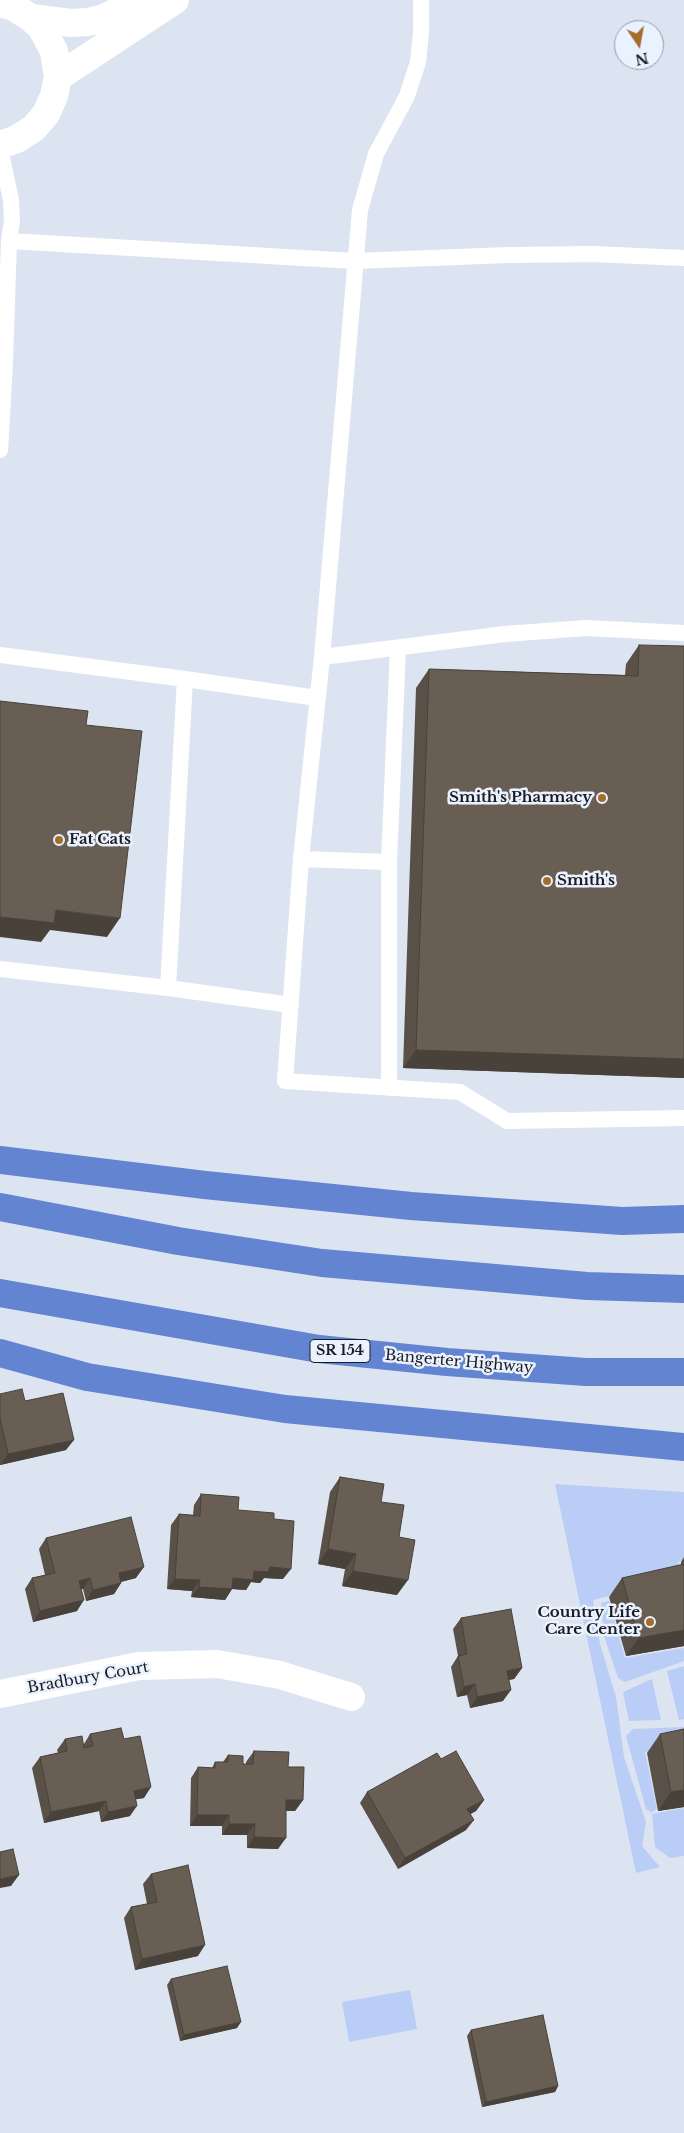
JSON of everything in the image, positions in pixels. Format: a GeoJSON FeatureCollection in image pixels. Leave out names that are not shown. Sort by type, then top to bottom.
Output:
{"type":"FeatureCollection","features":[{"type":"Feature","properties":{"kind":"highway"},"geometry":{"type":"LineString","coordinates":[[0,1160],[205,1185],[411,1206],[622,1221],[684,1219]]}},
{"type":"Feature","properties":{"kind":"highway"},"geometry":{"type":"LineString","coordinates":[[0,1208],[160,1238],[322,1263],[587,1286],[684,1289]]}},
{"type":"Feature","properties":{"kind":"highway","name":"Bangerter Highway"},"geometry":{"type":"LineString","coordinates":[[0,1293],[319,1349],[447,1362],[586,1372],[684,1372]]}},
{"type":"Feature","properties":{"kind":"highway"},"geometry":{"type":"LineString","coordinates":[[0,1353],[87,1377],[285,1409],[684,1447]]}},
{"type":"Feature","properties":{"kind":"street"},"geometry":{"type":"LineString","coordinates":[[32,18],[71,23],[88,22],[104,18],[140,0]]}},
{"type":"Feature","properties":{"kind":"street"},"geometry":{"type":"LineString","coordinates":[[58,77],[175,0]]}},
{"type":"Feature","properties":{"kind":"street"},"geometry":{"type":"LineString","coordinates":[[0,3],[14,7],[32,18],[48,38],[57,64],[58,77],[54,96],[46,114],[34,128],[0,147]]}},
{"type":"Feature","properties":{"kind":"street","name":"Bradbury Court"},"geometry":{"type":"LineString","coordinates":[[0,1694],[139,1666],[217,1664],[280,1675],[352,1697]]}},
{"type":"Feature","properties":{"kind":"lane"},"geometry":{"type":"LineString","coordinates":[[421,0],[421,32],[418,62],[407,96],[376,154],[366,181],[360,210],[322,657],[301,859],[285,1081],[460,1092],[507,1121],[684,1118]]}},
{"type":"Feature","properties":{"kind":"lane"},"geometry":{"type":"LineString","coordinates":[[0,147],[11,200],[12,220],[9,241],[0,450]]}},
{"type":"Feature","properties":{"kind":"lane"},"geometry":{"type":"LineString","coordinates":[[9,241],[356,261],[508,255],[593,254],[684,258]]}},
{"type":"Feature","properties":{"kind":"lane"},"geometry":{"type":"LineString","coordinates":[[322,657],[505,634],[586,628],[684,633]]}},
{"type":"Feature","properties":{"kind":"lane"},"geometry":{"type":"LineString","coordinates":[[389,1088],[389,862],[398,648]]}},
{"type":"Feature","properties":{"kind":"lane"},"geometry":{"type":"LineString","coordinates":[[0,655],[317,698]]}},
{"type":"Feature","properties":{"kind":"lane"},"geometry":{"type":"LineString","coordinates":[[168,988],[185,679]]}},
{"type":"Feature","properties":{"kind":"lane"},"geometry":{"type":"LineString","coordinates":[[301,859],[389,862]]}},
{"type":"Feature","properties":{"kind":"lane"},"geometry":{"type":"LineString","coordinates":[[0,969],[168,988],[290,1005]]}},
{"type":"Feature","properties":{"kind":"shaded area"},"geometry":{"type":"Polygon","coordinates":[[[555,1484],[684,1492],[684,1560],[678,1562],[681,1578],[593,1600],[600,1644],[616,1697],[624,1757],[646,1822],[642,1846],[660,1867],[636,1873],[555,1484]]]}},
{"type":"Feature","properties":{"kind":"shaded area"},"geometry":{"type":"Polygon","coordinates":[[[609,1601],[625,1658],[684,1648],[684,1661],[625,1682],[618,1678],[604,1636],[601,1603],[609,1601]]]}},
{"type":"Feature","properties":{"kind":"shaded area"},"geometry":{"type":"Polygon","coordinates":[[[684,1666],[684,1719],[679,1720],[667,1671],[684,1666]]]}},
{"type":"Feature","properties":{"kind":"shaded area"},"geometry":{"type":"Polygon","coordinates":[[[652,1679],[661,1720],[629,1721],[623,1692],[652,1679]]]}},
{"type":"Feature","properties":{"kind":"shaded area"},"geometry":{"type":"Polygon","coordinates":[[[684,1727],[684,1744],[645,1752],[657,1809],[651,1813],[646,1809],[626,1736],[633,1729],[684,1727]]]}},
{"type":"Feature","properties":{"kind":"shaded area"},"geometry":{"type":"Polygon","coordinates":[[[684,1808],[684,1856],[670,1858],[655,1847],[652,1814],[684,1808]]]}},
{"type":"Feature","properties":{"kind":"shaded area"},"geometry":{"type":"Polygon","coordinates":[[[410,1990],[417,2029],[349,2042],[342,2002],[410,1990]]]}},
{"type":"Feature","properties":{"kind":"building","name":"Smith's"},"geometry":{"type":"Polygon","coordinates":[[[639,645],[684,646],[684,1059],[416,1050],[429,669],[638,676],[639,645]]]}},
{"type":"Feature","properties":{"kind":"building","name":"Fat Cats"},"geometry":{"type":"Polygon","coordinates":[[[0,701],[88,711],[86,725],[142,731],[120,918],[56,910],[54,923],[0,917],[0,701]]]}},
{"type":"Feature","properties":{"kind":"building"},"geometry":{"type":"Polygon","coordinates":[[[22,1389],[25,1401],[63,1393],[74,1440],[8,1454],[0,1418],[0,1394],[22,1389]]]}},
{"type":"Feature","properties":{"kind":"building"},"geometry":{"type":"Polygon","coordinates":[[[340,1477],[384,1484],[381,1502],[404,1505],[399,1537],[415,1540],[408,1580],[353,1571],[356,1554],[328,1549],[340,1477]]]}},
{"type":"Feature","properties":{"kind":"building"},"geometry":{"type":"Polygon","coordinates":[[[201,1494],[239,1497],[238,1510],[274,1513],[274,1519],[294,1521],[291,1569],[270,1567],[268,1572],[254,1571],[253,1580],[233,1578],[232,1589],[199,1587],[200,1580],[175,1579],[179,1514],[200,1516],[201,1494]]]}},
{"type":"Feature","properties":{"kind":"building"},"geometry":{"type":"Polygon","coordinates":[[[131,1517],[144,1567],[119,1573],[121,1583],[93,1590],[90,1578],[79,1581],[84,1600],[40,1611],[32,1578],[55,1573],[46,1538],[131,1517]]]}},
{"type":"Feature","properties":{"kind":"building"},"geometry":{"type":"Polygon","coordinates":[[[684,1564],[684,1630],[639,1638],[622,1578],[684,1564]]]}},
{"type":"Feature","properties":{"kind":"building"},"geometry":{"type":"Polygon","coordinates":[[[511,1609],[522,1668],[507,1671],[511,1690],[477,1697],[475,1684],[464,1687],[458,1656],[467,1654],[461,1618],[511,1609]]]}},
{"type":"Feature","properties":{"kind":"building"},"geometry":{"type":"Polygon","coordinates":[[[121,1728],[124,1739],[140,1736],[151,1787],[134,1791],[137,1806],[108,1812],[106,1801],[51,1812],[40,1757],[67,1751],[65,1739],[82,1736],[84,1748],[93,1746],[90,1734],[121,1728]]]}},
{"type":"Feature","properties":{"kind":"building"},"geometry":{"type":"Polygon","coordinates":[[[684,1729],[684,1790],[671,1792],[660,1734],[684,1729]]]}},
{"type":"Feature","properties":{"kind":"building"},"geometry":{"type":"Polygon","coordinates":[[[254,1751],[289,1752],[288,1767],[304,1767],[303,1800],[286,1800],[286,1838],[254,1837],[255,1824],[229,1824],[229,1815],[197,1815],[198,1767],[215,1768],[215,1762],[228,1762],[228,1755],[243,1756],[243,1764],[253,1764],[254,1751]]]}},
{"type":"Feature","properties":{"kind":"building"},"geometry":{"type":"Polygon","coordinates":[[[456,1751],[484,1800],[467,1809],[474,1820],[405,1858],[367,1792],[437,1753],[441,1759],[456,1751]]]}},
{"type":"Feature","properties":{"kind":"building"},"geometry":{"type":"Polygon","coordinates":[[[13,1849],[19,1875],[0,1879],[0,1852],[13,1849]]]}},
{"type":"Feature","properties":{"kind":"building"},"geometry":{"type":"Polygon","coordinates":[[[188,1865],[205,1945],[142,1959],[131,1907],[157,1902],[151,1874],[188,1865]]]}},
{"type":"Feature","properties":{"kind":"building"},"geometry":{"type":"Polygon","coordinates":[[[227,1966],[241,2022],[184,2035],[171,1979],[227,1966]]]}},
{"type":"Feature","properties":{"kind":"building"},"geometry":{"type":"Polygon","coordinates":[[[543,2015],[558,2086],[486,2102],[471,2030],[543,2015]]]}},
{"type":"Feature","properties":{"kind":"place","name":"Smith's Pharmacy"},"geometry":{"type":"Point","coordinates":[602,798]}},
{"type":"Feature","properties":{"kind":"place","name":"Fat Cats"},"geometry":{"type":"Point","coordinates":[59,840]}},
{"type":"Feature","properties":{"kind":"place","name":"Smith's"},"geometry":{"type":"Point","coordinates":[547,881]}},
{"type":"Feature","properties":{"kind":"place","name":"Country Life Care Center"},"geometry":{"type":"Point","coordinates":[650,1622]}}]}
